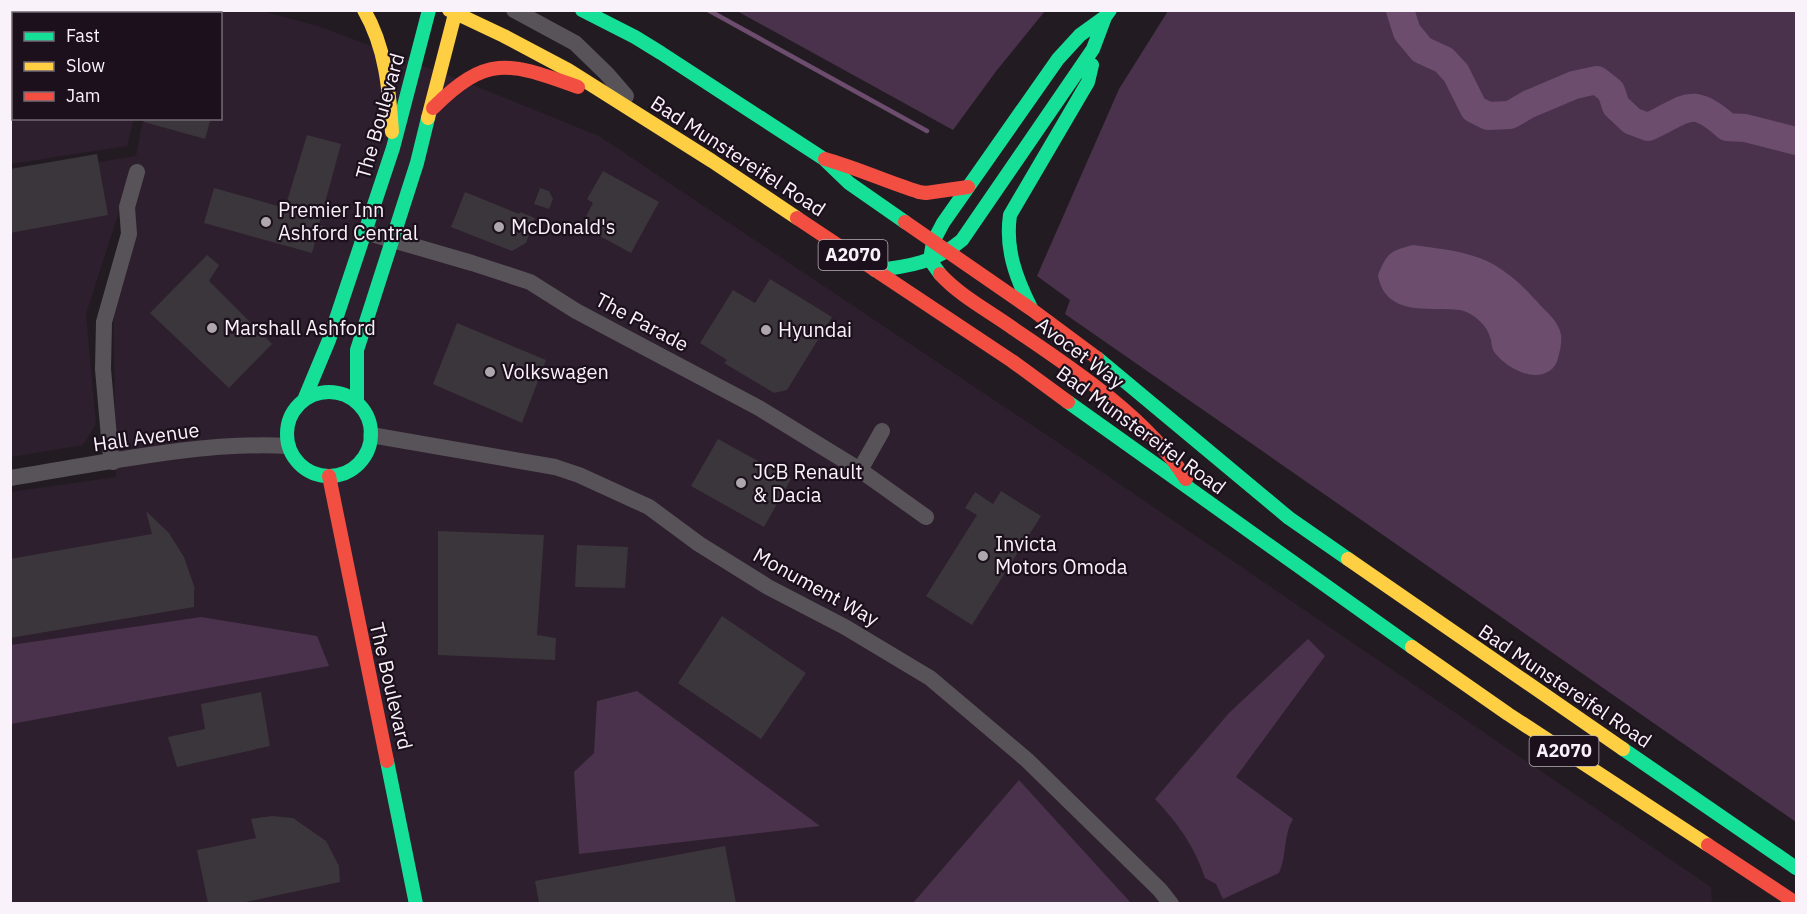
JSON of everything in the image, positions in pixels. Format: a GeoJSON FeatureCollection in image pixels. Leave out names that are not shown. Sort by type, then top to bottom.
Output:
{"type":"FeatureCollection","features":[{"type":"Feature","properties":{"kind":"main road"},"geometry":{"type":"LineString","coordinates":[[364,10],[375,29],[384,62],[393,148]]}},
{"type":"Feature","properties":{"kind":"main road","name":"The Boulevard"},"geometry":{"type":"LineString","coordinates":[[304,400],[329,340],[393,148],[429,10]]}},
{"type":"Feature","properties":{"kind":"main road","name":"Bad Munstereifel Road"},"geometry":{"type":"LineString","coordinates":[[582,10],[661,53],[824,159],[849,183],[1032,309],[1150,401],[1230,471],[1289,518],[1797,868]]}},
{"type":"Feature","properties":{"kind":"main road"},"geometry":{"type":"LineString","coordinates":[[357,402],[357,350],[417,163],[454,11]]}},
{"type":"Feature","properties":{"kind":"main road","name":"Bad Munstereifel Road"},"geometry":{"type":"LineString","coordinates":[[454,11],[548,59],[616,100],[875,270],[1011,361],[1508,714],[1797,903]]}},
{"type":"Feature","properties":{"kind":"main road","name":"Avocet Way"},"geometry":{"type":"LineString","coordinates":[[875,270],[907,267],[930,260],[949,253],[962,240],[1093,49],[1107,14]]}},
{"type":"Feature","properties":{"kind":"main road","name":"Avocet Way"},"geometry":{"type":"LineString","coordinates":[[1107,14],[1080,35],[1058,59],[968,187],[933,242],[930,260],[937,272],[950,284],[1032,340],[1143,427],[1179,467],[1192,491]]}},
{"type":"Feature","properties":{"kind":"main road","name":"Avocet Way"},"geometry":{"type":"LineString","coordinates":[[1032,309],[1011,263],[1007,227],[1010,215],[1088,82],[1092,69],[1093,49]]}},
{"type":"Feature","properties":{"kind":"main road"},"geometry":{"type":"LineString","coordinates":[[430,112],[450,89],[473,73],[493,67],[526,70],[616,100]]}},
{"type":"Feature","properties":{"kind":"main road"},"geometry":{"type":"LineString","coordinates":[[824,159],[853,167],[878,179],[919,192],[927,193],[968,187]]}},
{"type":"Feature","properties":{"kind":"main road"},"geometry":{"type":"LineString","coordinates":[[330,392],[345,395],[357,402],[366,414],[371,435],[368,450],[357,465],[344,473],[329,476],[314,473],[302,466],[288,446],[287,426],[292,412],[304,400],[317,393],[330,392]]}},
{"type":"Feature","properties":{"kind":"main road","name":"The Boulevard"},"geometry":{"type":"LineString","coordinates":[[329,476],[355,615],[371,679],[416,903]]}},
{"type":"Feature","properties":{"kind":"street"},"geometry":{"type":"LineString","coordinates":[[514,10],[575,44],[607,74],[644,118]]}},
{"type":"Feature","properties":{"kind":"street"},"geometry":{"type":"LineString","coordinates":[[113,462],[103,369],[104,322],[129,234],[127,207],[137,172]]}},
{"type":"Feature","properties":{"kind":"street","name":"The Parade"},"geometry":{"type":"LineString","coordinates":[[365,232],[472,262],[530,282],[573,309],[759,408],[860,470],[926,517]]}},
{"type":"Feature","properties":{"kind":"street"},"geometry":{"type":"LineString","coordinates":[[860,470],[882,431]]}},
{"type":"Feature","properties":{"kind":"street","name":"Monument Way"},"geometry":{"type":"LineString","coordinates":[[371,435],[555,467],[649,507],[699,544],[768,587],[845,627],[930,678],[1027,760],[1171,903]]}},
{"type":"Feature","properties":{"kind":"street","name":"Hall Avenue"},"geometry":{"type":"LineString","coordinates":[[10,478],[169,452],[259,445],[288,446]]}},
{"type":"Feature","properties":{"kind":"shaded area"},"geometry":{"type":"Polygon","coordinates":[[[11,10],[165,11],[12,12],[12,120],[134,120],[127,146],[11,164],[11,10]]]}},
{"type":"Feature","properties":{"kind":"shaded area"},"geometry":{"type":"Polygon","coordinates":[[[262,11],[318,26],[599,136],[1105,474],[1711,887],[1712,903],[11,903],[10,492],[116,477],[113,295],[135,162],[86,314],[96,424],[83,445],[11,457],[11,176],[136,156],[143,120],[222,120],[222,12],[172,12],[262,11]]]}},
{"type":"Feature","properties":{"kind":"shaded area"},"geometry":{"type":"Polygon","coordinates":[[[737,11],[1045,11],[997,70],[953,130],[737,11]]]}},
{"type":"Feature","properties":{"kind":"shaded area"},"geometry":{"type":"Polygon","coordinates":[[[1168,11],[1796,11],[1796,822],[1065,314],[1070,300],[1037,276],[1119,89],[1168,11]]]}},
{"type":"Feature","properties":{"kind":"shaded area"},"geometry":{"type":"Polygon","coordinates":[[[1413,245],[1474,256],[1493,264],[1519,283],[1552,317],[1560,331],[1560,348],[1553,368],[1547,373],[1535,375],[1523,373],[1511,367],[1493,350],[1488,332],[1482,324],[1465,311],[1410,307],[1389,298],[1382,288],[1378,275],[1381,268],[1390,254],[1413,245]]]}},
{"type":"Feature","properties":{"kind":"shaded area"},"geometry":{"type":"Polygon","coordinates":[[[201,617],[317,636],[329,666],[11,724],[11,645],[201,617]]]}},
{"type":"Feature","properties":{"kind":"shaded area"},"geometry":{"type":"Polygon","coordinates":[[[1308,639],[1325,656],[1236,777],[1293,819],[1279,873],[1223,899],[1216,884],[1205,878],[1184,836],[1155,799],[1229,713],[1308,639]]]}},
{"type":"Feature","properties":{"kind":"shaded area"},"geometry":{"type":"Polygon","coordinates":[[[637,691],[820,826],[579,854],[574,772],[594,753],[597,701],[637,691]]]}},
{"type":"Feature","properties":{"kind":"shaded area"},"geometry":{"type":"Polygon","coordinates":[[[1019,780],[1131,903],[913,903],[1019,780]]]}},
{"type":"Feature","properties":{"kind":"building"},"geometry":{"type":"Polygon","coordinates":[[[144,120],[210,120],[205,139],[144,122],[144,120]]]}},
{"type":"Feature","properties":{"kind":"building"},"geometry":{"type":"Polygon","coordinates":[[[307,135],[341,144],[319,225],[326,227],[322,240],[316,239],[312,253],[204,223],[214,188],[285,208],[307,135]]]}},
{"type":"Feature","properties":{"kind":"building"},"geometry":{"type":"Polygon","coordinates":[[[97,154],[108,215],[10,233],[10,169],[97,154]]]}},
{"type":"Feature","properties":{"kind":"building"},"geometry":{"type":"Polygon","coordinates":[[[603,171],[659,202],[631,253],[581,226],[593,203],[587,199],[603,171]]]}},
{"type":"Feature","properties":{"kind":"building"},"geometry":{"type":"Polygon","coordinates":[[[540,188],[549,191],[553,199],[549,209],[534,204],[540,188]]]}},
{"type":"Feature","properties":{"kind":"building"},"geometry":{"type":"Polygon","coordinates":[[[465,192],[519,214],[520,212],[535,218],[526,243],[512,251],[451,227],[465,192]]]}},
{"type":"Feature","properties":{"kind":"building","name":"Marshall Ashford"},"geometry":{"type":"Polygon","coordinates":[[[207,255],[219,265],[209,281],[272,344],[229,388],[150,313],[207,255]]]}},
{"type":"Feature","properties":{"kind":"building","name":"Hyundai"},"geometry":{"type":"Polygon","coordinates":[[[770,279],[832,317],[787,390],[774,393],[724,363],[727,360],[700,343],[733,290],[755,303],[770,279]]]}},
{"type":"Feature","properties":{"kind":"building","name":"Volkswagen"},"geometry":{"type":"Polygon","coordinates":[[[457,323],[546,360],[522,423],[433,384],[457,323]]]}},
{"type":"Feature","properties":{"kind":"building","name":"JCB Renault & Dacia"},"geometry":{"type":"Polygon","coordinates":[[[718,439],[791,479],[764,527],[691,486],[718,439]]]}},
{"type":"Feature","properties":{"kind":"building","name":"Invicta Motors Omoda"},"geometry":{"type":"Polygon","coordinates":[[[1001,491],[1041,516],[972,625],[926,596],[977,515],[965,508],[975,492],[993,504],[1001,491]]]}},
{"type":"Feature","properties":{"kind":"building"},"geometry":{"type":"Polygon","coordinates":[[[146,511],[169,533],[184,557],[195,589],[194,607],[10,638],[10,559],[152,534],[146,511]]]}},
{"type":"Feature","properties":{"kind":"building"},"geometry":{"type":"Polygon","coordinates":[[[438,531],[544,535],[537,635],[556,638],[555,660],[438,655],[438,531]]]}},
{"type":"Feature","properties":{"kind":"building"},"geometry":{"type":"Polygon","coordinates":[[[577,545],[628,547],[625,588],[575,587],[577,545]]]}},
{"type":"Feature","properties":{"kind":"building"},"geometry":{"type":"Polygon","coordinates":[[[722,616],[806,673],[761,739],[678,683],[722,616]]]}},
{"type":"Feature","properties":{"kind":"building"},"geometry":{"type":"Polygon","coordinates":[[[261,692],[270,746],[177,767],[168,737],[205,729],[201,704],[261,692]]]}},
{"type":"Feature","properties":{"kind":"building"},"geometry":{"type":"Polygon","coordinates":[[[272,816],[293,818],[326,841],[339,866],[340,882],[241,903],[208,903],[197,850],[256,838],[251,819],[272,816]]]}},
{"type":"Feature","properties":{"kind":"building"},"geometry":{"type":"Polygon","coordinates":[[[725,846],[736,903],[539,903],[535,881],[725,846]]]}},
{"type":"Feature","properties":{"kind":"waterway"},"geometry":{"type":"LineString","coordinates":[[708,10],[927,131]]}},
{"type":"Feature","properties":{"kind":"waterway"},"geometry":{"type":"LineString","coordinates":[[1400,10],[1407,32],[1422,50],[1444,60],[1456,73],[1474,109],[1488,116],[1510,115],[1529,104],[1574,85],[1597,80],[1611,91],[1616,106],[1632,121],[1648,127],[1679,111],[1696,108],[1704,110],[1727,127],[1745,128],[1796,141]]}},
{"type":"Feature","properties":{"kind":"traffic: fast"},"geometry":{"type":"LineString","coordinates":[[304,400],[329,340],[393,148],[429,10]]}},
{"type":"Feature","properties":{"kind":"traffic: fast"},"geometry":{"type":"LineString","coordinates":[[582,10],[661,53],[824,159],[849,183],[905,222]]}},
{"type":"Feature","properties":{"kind":"traffic: fast"},"geometry":{"type":"LineString","coordinates":[[940,274],[930,260],[933,242],[943,223],[1058,59],[1080,35],[1105,17],[1110,10]]}},
{"type":"Feature","properties":{"kind":"traffic: fast"},"geometry":{"type":"LineString","coordinates":[[875,270],[921,262],[942,254],[962,240],[1093,49],[1105,17]]}},
{"type":"Feature","properties":{"kind":"traffic: fast"},"geometry":{"type":"LineString","coordinates":[[1031,308],[1010,251],[1010,215],[1088,82],[1092,65]]}},
{"type":"Feature","properties":{"kind":"traffic: fast"},"geometry":{"type":"LineString","coordinates":[[357,402],[357,350],[417,163],[428,118]]}},
{"type":"Feature","properties":{"kind":"traffic: fast"},"geometry":{"type":"LineString","coordinates":[[1097,358],[1289,518],[1348,559]]}},
{"type":"Feature","properties":{"kind":"traffic: fast"},"geometry":{"type":"LineString","coordinates":[[329,392],[345,395],[364,411],[371,434],[368,450],[352,469],[329,476],[313,473],[294,457],[287,434],[290,418],[306,399],[329,392]]}},
{"type":"Feature","properties":{"kind":"traffic: fast"},"geometry":{"type":"LineString","coordinates":[[1068,402],[1412,647]]}},
{"type":"Feature","properties":{"kind":"traffic: fast"},"geometry":{"type":"LineString","coordinates":[[1623,749],[1796,868]]}},
{"type":"Feature","properties":{"kind":"traffic: fast"},"geometry":{"type":"LineString","coordinates":[[387,761],[416,904]]}},
{"type":"Feature","properties":{"kind":"traffic: slow"},"geometry":{"type":"LineString","coordinates":[[364,10],[382,54],[388,85],[392,132]]}},
{"type":"Feature","properties":{"kind":"traffic: slow"},"geometry":{"type":"LineString","coordinates":[[449,10],[568,70],[797,218]]}},
{"type":"Feature","properties":{"kind":"traffic: slow"},"geometry":{"type":"LineString","coordinates":[[428,118],[456,10]]}},
{"type":"Feature","properties":{"kind":"traffic: slow"},"geometry":{"type":"LineString","coordinates":[[1348,559],[1623,749]]}},
{"type":"Feature","properties":{"kind":"traffic: slow"},"geometry":{"type":"LineString","coordinates":[[1412,647],[1508,714],[1708,845]]}},
{"type":"Feature","properties":{"kind":"traffic: jam"},"geometry":{"type":"LineString","coordinates":[[433,108],[469,78],[485,71],[501,68],[534,72],[578,87]]}},
{"type":"Feature","properties":{"kind":"traffic: jam"},"geometry":{"type":"LineString","coordinates":[[825,159],[919,192],[968,187]]}},
{"type":"Feature","properties":{"kind":"traffic: jam"},"geometry":{"type":"LineString","coordinates":[[797,218],[1012,361],[1068,402]]}},
{"type":"Feature","properties":{"kind":"traffic: jam"},"geometry":{"type":"LineString","coordinates":[[905,222],[1031,309],[1097,358]]}},
{"type":"Feature","properties":{"kind":"traffic: jam"},"geometry":{"type":"LineString","coordinates":[[940,274],[966,296],[1060,360],[1131,415],[1152,436],[1186,479]]}},
{"type":"Feature","properties":{"kind":"traffic: jam"},"geometry":{"type":"LineString","coordinates":[[329,476],[387,761]]}},
{"type":"Feature","properties":{"kind":"traffic: jam"},"geometry":{"type":"LineString","coordinates":[[1708,845],[1796,903]]}},
{"type":"Feature","properties":{"kind":"place","name":"Premier Inn Ashford Central"},"geometry":{"type":"Point","coordinates":[266,222]}},
{"type":"Feature","properties":{"kind":"place","name":"McDonald's"},"geometry":{"type":"Point","coordinates":[499,227]}},
{"type":"Feature","properties":{"kind":"place","name":"Marshall Ashford"},"geometry":{"type":"Point","coordinates":[212,328]}},
{"type":"Feature","properties":{"kind":"place","name":"Hyundai"},"geometry":{"type":"Point","coordinates":[766,330]}},
{"type":"Feature","properties":{"kind":"place","name":"Volkswagen"},"geometry":{"type":"Point","coordinates":[490,372]}},
{"type":"Feature","properties":{"kind":"place","name":"JCB Renault & Dacia"},"geometry":{"type":"Point","coordinates":[741,483]}},
{"type":"Feature","properties":{"kind":"place","name":"Invicta Motors Omoda"},"geometry":{"type":"Point","coordinates":[983,556]}}]}
